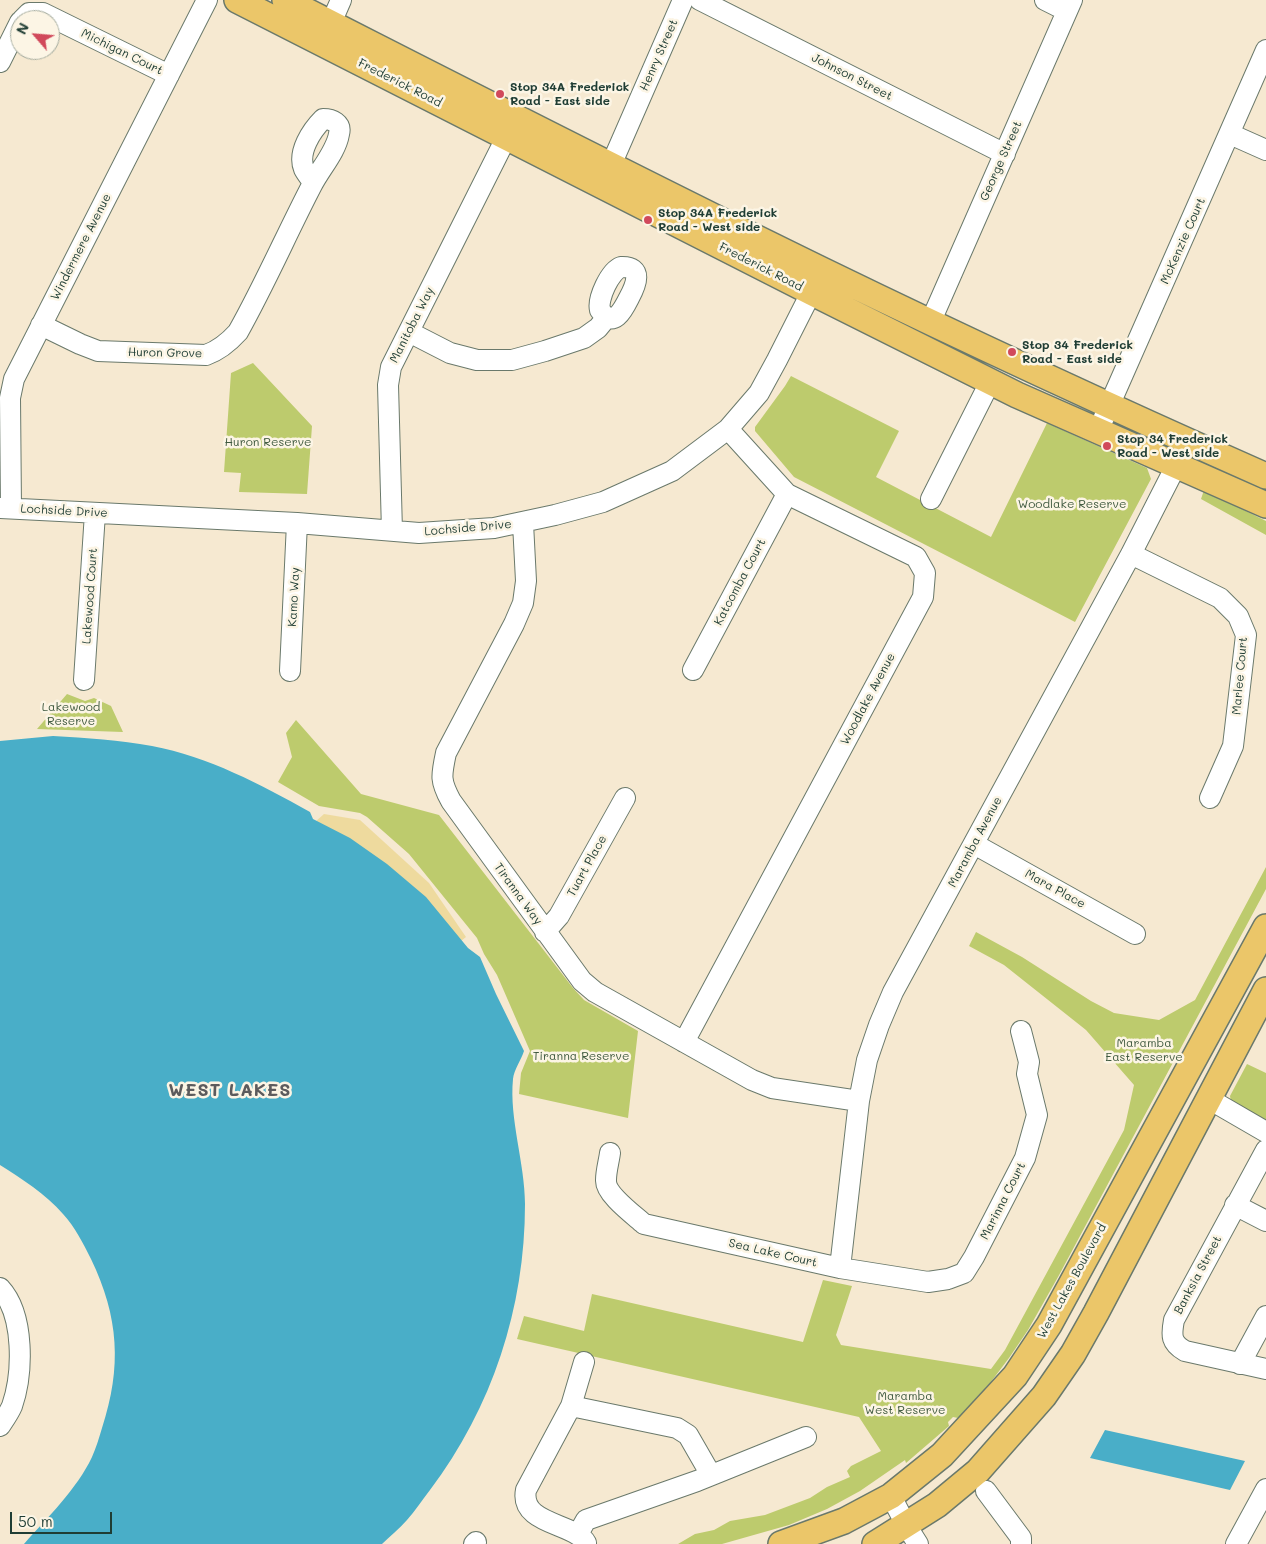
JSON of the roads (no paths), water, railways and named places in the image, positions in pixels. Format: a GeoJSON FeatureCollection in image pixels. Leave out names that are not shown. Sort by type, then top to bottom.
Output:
{"type":"FeatureCollection","features":[{"type":"Feature","properties":{"kind":"main road","name":"Frederick Road"},"geometry":{"type":"LineString","coordinates":[[237,0],[325,33],[519,120],[930,322],[1109,406],[1266,476]]}},
{"type":"Feature","properties":{"kind":"main road","name":"Frederick Road"},"geometry":{"type":"LineString","coordinates":[[285,0],[325,33],[507,136],[810,292],[990,382],[1266,505]]}},
{"type":"Feature","properties":{"kind":"main road","name":"West Lakes Boulevard"},"geometry":{"type":"LineString","coordinates":[[780,1544],[844,1521],[891,1496],[942,1455],[1015,1376],[1049,1326],[1266,927]]}},
{"type":"Feature","properties":{"kind":"main road"},"geometry":{"type":"LineString","coordinates":[[875,1544],[912,1535],[937,1505],[978,1471],[1044,1396],[1074,1354],[1266,990]]}},
{"type":"Feature","properties":{"kind":"street","name":"Windermere Avenue"},"geometry":{"type":"LineString","coordinates":[[6,508],[10,398],[14,379],[207,0]]}},
{"type":"Feature","properties":{"kind":"street"},"geometry":{"type":"LineString","coordinates":[[325,33],[341,0]]}},
{"type":"Feature","properties":{"kind":"street","name":"Henry Street"},"geometry":{"type":"LineString","coordinates":[[611,165],[684,0]]}},
{"type":"Feature","properties":{"kind":"street","name":"Johnson Street"},"geometry":{"type":"LineString","coordinates":[[700,0],[1005,154]]}},
{"type":"Feature","properties":{"kind":"street"},"geometry":{"type":"LineString","coordinates":[[1045,0],[1070,6]]}},
{"type":"Feature","properties":{"kind":"street","name":"George Street"},"geometry":{"type":"LineString","coordinates":[[930,322],[1070,6]]}},
{"type":"Feature","properties":{"kind":"street","name":"Michigan Court"},"geometry":{"type":"LineString","coordinates":[[60,22],[169,76]]}},
{"type":"Feature","properties":{"kind":"street","name":"Michigan Court"},"geometry":{"type":"LineString","coordinates":[[0,62],[10,42]]}},
{"type":"Feature","properties":{"kind":"street","name":"McKenzie Court"},"geometry":{"type":"LineString","coordinates":[[1098,431],[1266,50]]}},
{"type":"Feature","properties":{"kind":"street"},"geometry":{"type":"LineString","coordinates":[[1230,134],[1266,150]]}},
{"type":"Feature","properties":{"kind":"street","name":"Manitoba Way"},"geometry":{"type":"LineString","coordinates":[[392,531],[388,385],[391,367],[507,136]]}},
{"type":"Feature","properties":{"kind":"street","name":"Huron Grove"},"geometry":{"type":"LineString","coordinates":[[42,324],[80,344],[98,351],[206,355],[216,351],[238,332],[313,182]]}},
{"type":"Feature","properties":{"kind":"street","name":"Lochside Drive"},"geometry":{"type":"LineString","coordinates":[[6,508],[297,523],[419,533],[494,528],[523,523],[603,502],[672,471],[728,429],[759,393],[822,270]]}},
{"type":"Feature","properties":{"kind":"street"},"geometry":{"type":"LineString","coordinates":[[409,332],[450,353],[478,360],[512,360],[584,338],[598,328],[606,317]]}},
{"type":"Feature","properties":{"kind":"street"},"geometry":{"type":"LineString","coordinates":[[931,499],[990,382]]}},
{"type":"Feature","properties":{"kind":"street","name":"Woodlake Avenue"},"geometry":{"type":"LineString","coordinates":[[684,1042],[923,597],[925,573],[916,557],[787,494],[728,429]]}},
{"type":"Feature","properties":{"kind":"street","name":"Maramba Avenue"},"geometry":{"type":"LineString","coordinates":[[840,1268],[859,1101],[867,1060],[879,1025],[893,992],[1131,554],[1188,441]]}},
{"type":"Feature","properties":{"kind":"street","name":"Katcomba Court"},"geometry":{"type":"LineString","coordinates":[[693,670],[787,494]]}},
{"type":"Feature","properties":{"kind":"street","name":"Lakewood Court"},"geometry":{"type":"LineString","coordinates":[[84,680],[95,513]]}},
{"type":"Feature","properties":{"kind":"street","name":"Kamo Way"},"geometry":{"type":"LineString","coordinates":[[290,672],[297,523]]}},
{"type":"Feature","properties":{"kind":"street","name":"Tiranna Way"},"geometry":{"type":"LineString","coordinates":[[523,523],[526,581],[523,603],[514,624],[446,753],[442,768],[442,784],[451,801],[582,981],[595,992],[752,1080],[772,1088],[859,1101]]}},
{"type":"Feature","properties":{"kind":"street","name":"Marlee Court"},"geometry":{"type":"LineString","coordinates":[[1131,554],[1220,598],[1238,616],[1246,635],[1233,746],[1210,798]]}},
{"type":"Feature","properties":{"kind":"street","name":"Tuart Place"},"geometry":{"type":"LineString","coordinates":[[546,932],[559,916],[625,798]]}},
{"type":"Feature","properties":{"kind":"street","name":"Mara Place"},"geometry":{"type":"LineString","coordinates":[[974,844],[1135,934]]}},
{"type":"Feature","properties":{"kind":"street","name":"Marinna Court"},"geometry":{"type":"LineString","coordinates":[[928,1282],[948,1279],[964,1273],[1025,1158],[1037,1115],[1027,1074],[1029,1062],[1021,1031]]}},
{"type":"Feature","properties":{"kind":"street"},"geometry":{"type":"LineString","coordinates":[[1208,1100],[1266,1132]]}},
{"type":"Feature","properties":{"kind":"street","name":"Banksia Street"},"geometry":{"type":"LineString","coordinates":[[1266,1150],[1174,1320],[1171,1334],[1176,1346],[1185,1351],[1266,1369]]}},
{"type":"Feature","properties":{"kind":"street","name":"Sea Lake Court"},"geometry":{"type":"LineString","coordinates":[[610,1153],[605,1182],[612,1194],[624,1207],[644,1224],[840,1268],[928,1282]]}},
{"type":"Feature","properties":{"kind":"street"},"geometry":{"type":"LineString","coordinates":[[1235,1205],[1266,1221]]}},
{"type":"Feature","properties":{"kind":"street"},"geometry":{"type":"LineString","coordinates":[[0,1288],[14,1314],[20,1341],[19,1375],[0,1426]]}},
{"type":"Feature","properties":{"kind":"street"},"geometry":{"type":"LineString","coordinates":[[1240,1364],[1266,1316]]}},
{"type":"Feature","properties":{"kind":"street"},"geometry":{"type":"LineString","coordinates":[[584,1362],[572,1406],[526,1490],[524,1499],[529,1508],[550,1523],[582,1539],[586,1520],[711,1475],[806,1437]]}},
{"type":"Feature","properties":{"kind":"street"},"geometry":{"type":"LineString","coordinates":[[572,1406],[677,1428],[688,1435],[711,1475]]}},
{"type":"Feature","properties":{"kind":"street"},"geometry":{"type":"LineString","coordinates":[[1236,1544],[1266,1489]]}},
{"type":"Feature","properties":{"kind":"street"},"geometry":{"type":"LineString","coordinates":[[986,1491],[1021,1538],[1021,1544]]}},
{"type":"Feature","properties":{"kind":"street"},"geometry":{"type":"LineString","coordinates":[[891,1496],[912,1535]]}},
{"type":"Feature","properties":{"kind":"water","name":"WEST LAKES"},"geometry":{"type":"Polygon","coordinates":[[[53,736],[140,744],[194,757],[214,764],[272,791],[310,812],[313,819],[350,838],[387,864],[426,897],[468,948],[480,957],[524,1051],[513,1079],[512,1094],[523,1173],[525,1204],[523,1243],[519,1281],[501,1355],[471,1425],[452,1458],[410,1517],[382,1544],[24,1544],[70,1492],[86,1469],[99,1439],[113,1384],[115,1363],[112,1322],[107,1301],[91,1259],[78,1235],[67,1219],[49,1200],[25,1181],[0,1165],[0,741],[53,736]]]}},
{"type":"Feature","properties":{"kind":"water"},"geometry":{"type":"Polygon","coordinates":[[[1105,1430],[1245,1461],[1230,1490],[1090,1458],[1105,1430]]]}},
{"type":"Feature","properties":{"kind":"place","name":"Stop 34A Frederick Road - East side"},"geometry":{"type":"Point","coordinates":[500,94]}},
{"type":"Feature","properties":{"kind":"place","name":"Stop 34A Frederick Road - West side"},"geometry":{"type":"Point","coordinates":[648,220]}},
{"type":"Feature","properties":{"kind":"place","name":"Stop 34 Frederick Road - East side"},"geometry":{"type":"Point","coordinates":[1012,352]}},
{"type":"Feature","properties":{"kind":"place","name":"Stop 34 Frederick Road - West side"},"geometry":{"type":"Point","coordinates":[1107,446]}},
{"type":"Feature","properties":{"kind":"district","name":"WEST LAKES"},"geometry":{"type":"Point","coordinates":[230,1090]}},
{"type":"Feature","properties":{"kind":"park label","name":"Huron Reserve"},"geometry":{"type":"Point","coordinates":[268,442]}},
{"type":"Feature","properties":{"kind":"park label","name":"Woodlake Reserve"},"geometry":{"type":"Point","coordinates":[1072,504]}},
{"type":"Feature","properties":{"kind":"park label","name":"Lakewood Reserve"},"geometry":{"type":"Point","coordinates":[71,714]}},
{"type":"Feature","properties":{"kind":"park label","name":"Maramba East Reserve"},"geometry":{"type":"Point","coordinates":[1144,1050]}},
{"type":"Feature","properties":{"kind":"park label","name":"Tiranna Reserve"},"geometry":{"type":"Point","coordinates":[581,1056]}},
{"type":"Feature","properties":{"kind":"park label","name":"Maramba West Reserve"},"geometry":{"type":"Point","coordinates":[905,1403]}}]}
